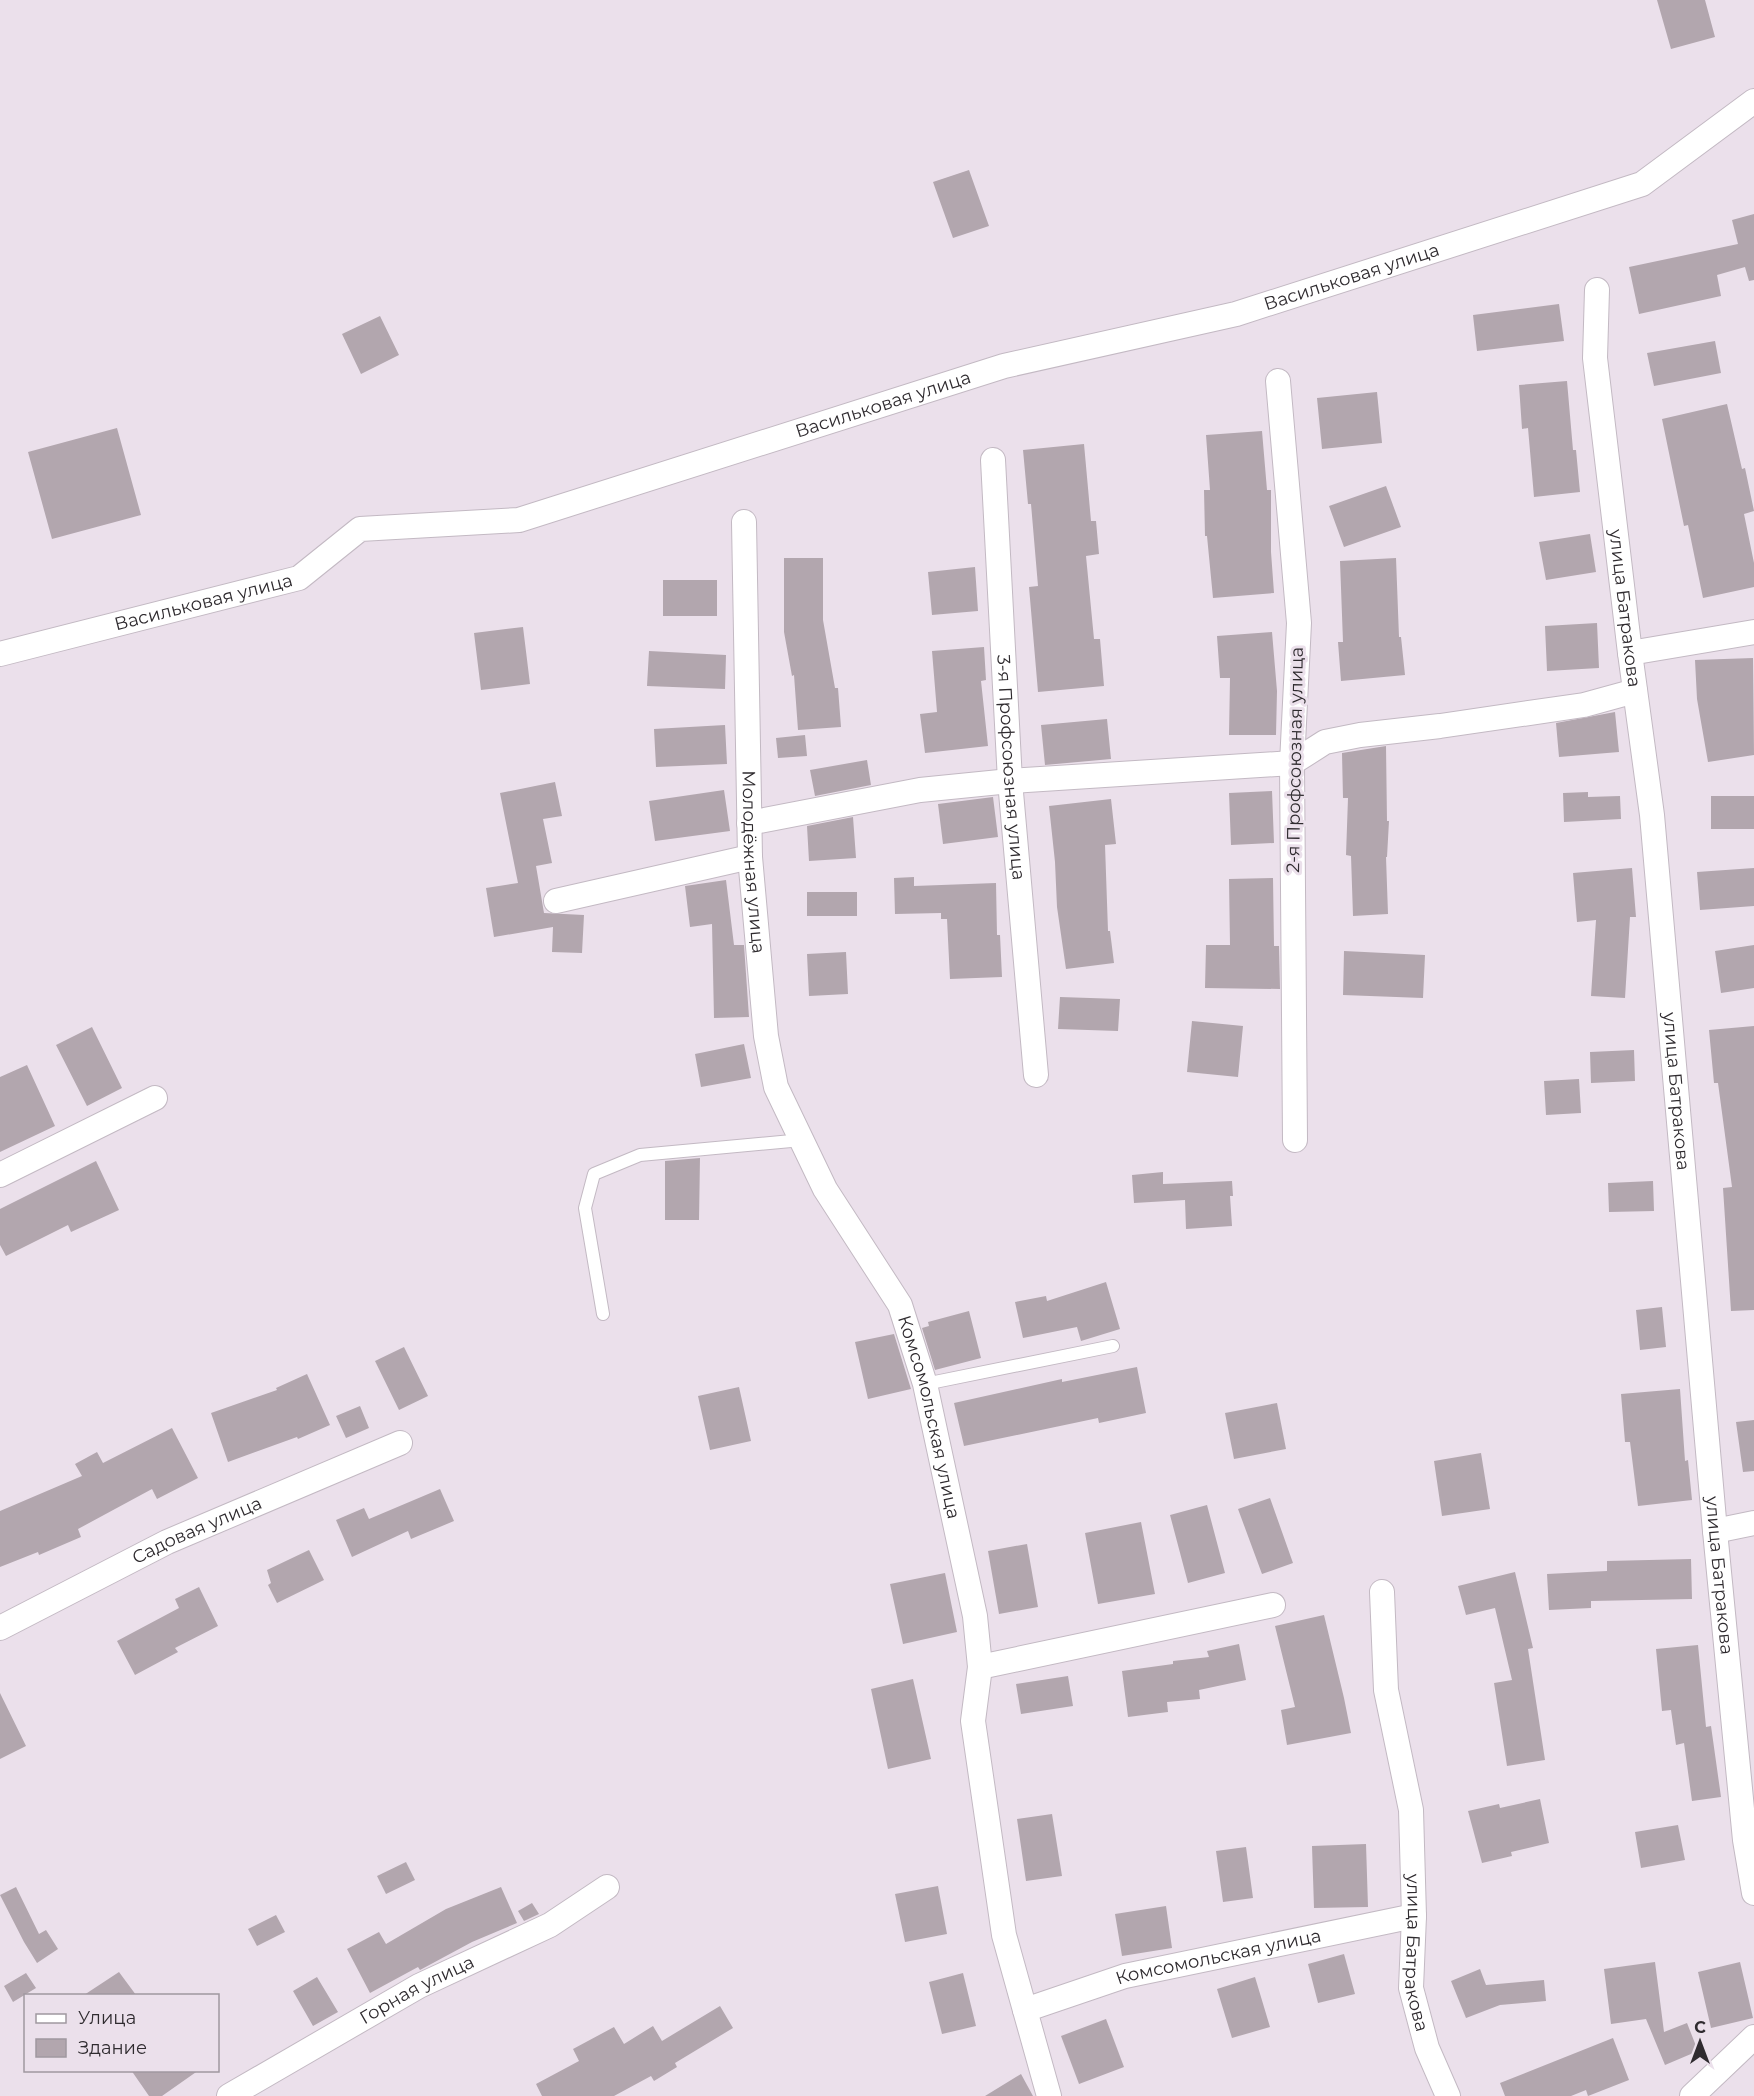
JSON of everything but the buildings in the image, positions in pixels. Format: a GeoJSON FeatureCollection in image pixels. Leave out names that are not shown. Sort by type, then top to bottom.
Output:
{"type":"FeatureCollection","features":[{"type":"Feature","properties":{"kind":"street","name":"Васильковая улица"},"geometry":{"type":"LineString","coordinates":[[0,654],[299,578],[360,529],[519,520],[1004,366],[1236,314],[1642,184],[1754,101]]}},
{"type":"Feature","properties":{"kind":"street","name":"улица Батракова"},"geometry":{"type":"LineString","coordinates":[[1597,290],[1595,358],[1652,815],[1714,1531],[1745,1840],[1754,1893]]}},
{"type":"Feature","properties":{"kind":"street","name":"2-я Профсоюзная улица"},"geometry":{"type":"LineString","coordinates":[[1278,381],[1299,623],[1292,763],[1295,1140]]}},
{"type":"Feature","properties":{"kind":"street","name":"3-я Профсоюзная улица"},"geometry":{"type":"LineString","coordinates":[[993,460],[1010,781],[1036,1075]]}},
{"type":"Feature","properties":{"kind":"street","name":"Молодёжная улица"},"geometry":{"type":"LineString","coordinates":[[744,522],[750,856],[766,1036],[776,1088],[825,1189]]}},
{"type":"Feature","properties":{"kind":"street"},"geometry":{"type":"LineString","coordinates":[[1630,653],[1754,632]]}},
{"type":"Feature","properties":{"kind":"street"},"geometry":{"type":"LineString","coordinates":[[749,824],[920,790],[1010,781],[1292,763],[1325,742],[1360,735],[1584,705],[1635,691]]}},
{"type":"Feature","properties":{"kind":"street"},"geometry":{"type":"LineString","coordinates":[[556,901],[750,856]]}},
{"type":"Feature","properties":{"kind":"street"},"geometry":{"type":"LineString","coordinates":[[0,1175],[154,1098]]}},
{"type":"Feature","properties":{"kind":"street","name":"Комсомольская улица"},"geometry":{"type":"LineString","coordinates":[[825,1189],[900,1305],[925,1384],[975,1616],[980,1667],[973,1721],[1004,1935],[1049,2096]]}},
{"type":"Feature","properties":{"kind":"street","name":"Садовая улица"},"geometry":{"type":"LineString","coordinates":[[0,1628],[167,1542],[400,1443]]}},
{"type":"Feature","properties":{"kind":"street"},"geometry":{"type":"LineString","coordinates":[[1714,1531],[1754,1523]]}},
{"type":"Feature","properties":{"kind":"street","name":"улица Батракова"},"geometry":{"type":"LineString","coordinates":[[1382,1592],[1386,1690],[1411,1810],[1414,1916],[1411,1988],[1427,2048],[1448,2096]]}},
{"type":"Feature","properties":{"kind":"street"},"geometry":{"type":"LineString","coordinates":[[980,1667],[1273,1605]]}},
{"type":"Feature","properties":{"kind":"street","name":"Горная улица"},"geometry":{"type":"LineString","coordinates":[[235,2095],[419,1986],[550,1925],[607,1887]]}},
{"type":"Feature","properties":{"kind":"street","name":"Комсомольская улица"},"geometry":{"type":"LineString","coordinates":[[1025,2010],[1125,1976],[1414,1916]]}},
{"type":"Feature","properties":{"kind":"street"},"geometry":{"type":"LineString","coordinates":[[1692,2096],[1754,2037]]}},
{"type":"Feature","properties":{"kind":"lane"},"geometry":{"type":"LineString","coordinates":[[603,1314],[585,1208],[594,1174],[640,1155],[802,1140]]}},
{"type":"Feature","properties":{"kind":"lane"},"geometry":{"type":"LineString","coordinates":[[925,1384],[1113,1346]]}}]}
